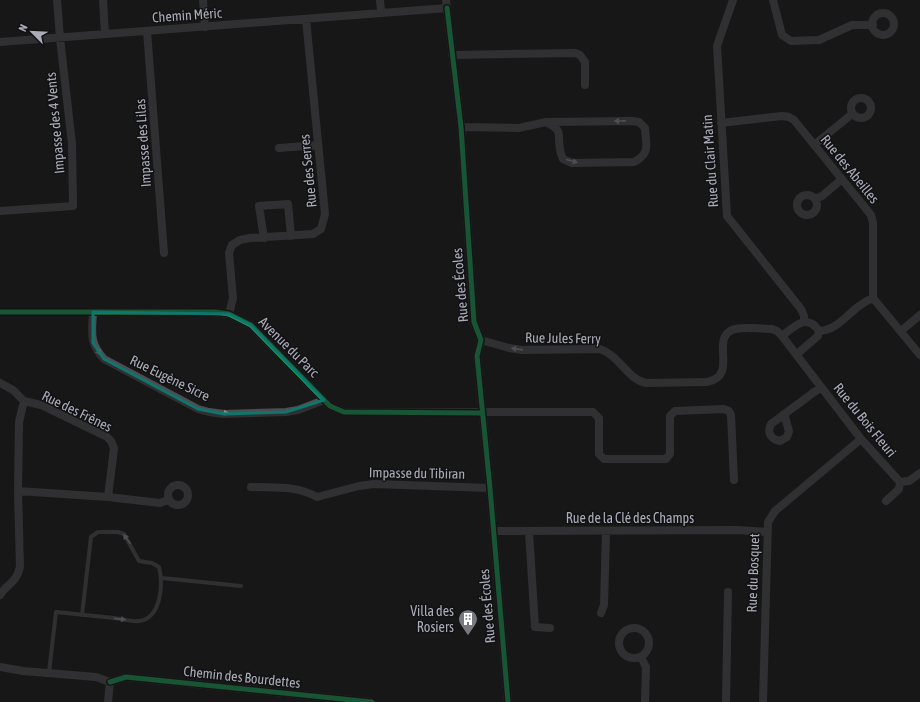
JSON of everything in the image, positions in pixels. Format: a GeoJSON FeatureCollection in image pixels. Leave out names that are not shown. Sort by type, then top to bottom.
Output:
{"type":"FeatureCollection","features":[{"type":"Feature","properties":{"kind":"street"},"geometry":{"type":"LineString","coordinates":[[57,0],[60,38]]}},
{"type":"Feature","properties":{"kind":"street"},"geometry":{"type":"LineString","coordinates":[[103,0],[105,34]]}},
{"type":"Feature","properties":{"kind":"street"},"geometry":{"type":"LineString","coordinates":[[203,0],[204,27]]}},
{"type":"Feature","properties":{"kind":"street"},"geometry":{"type":"LineString","coordinates":[[380,0],[381,12]]}},
{"type":"Feature","properties":{"kind":"street","name":"Rue du Clair Matin"},"geometry":{"type":"LineString","coordinates":[[733,0],[717,46],[727,216],[801,309],[804,316],[804,321]]}},
{"type":"Feature","properties":{"kind":"street"},"geometry":{"type":"LineString","coordinates":[[773,0],[782,35],[791,40],[819,40],[852,25],[873,24]]}},
{"type":"Feature","properties":{"kind":"street","name":"Chemin Méric"},"geometry":{"type":"LineString","coordinates":[[0,42],[306,19],[447,4]]}},
{"type":"Feature","properties":{"kind":"street","name":"Rue des Écoles"},"geometry":{"type":"LineString","coordinates":[[447,4],[461,127],[474,322],[481,340],[477,356],[508,702]]}},
{"type":"Feature","properties":{"kind":"street","name":"Rue des Serres"},"geometry":{"type":"LineString","coordinates":[[229,314],[233,298],[229,252],[232,245],[240,240],[313,234],[321,229],[325,214],[306,19]]}},
{"type":"Feature","properties":{"kind":"street","name":"Impasse des Lilas"},"geometry":{"type":"LineString","coordinates":[[148,31],[164,253]]}},
{"type":"Feature","properties":{"kind":"street","name":"Impasse des 4 Vents"},"geometry":{"type":"LineString","coordinates":[[0,211],[73,206],[72,144],[60,38]]}},
{"type":"Feature","properties":{"kind":"street"},"geometry":{"type":"LineString","coordinates":[[452,54],[574,53],[580,55],[585,62],[585,85]]}},
{"type":"Feature","properties":{"kind":"street"},"geometry":{"type":"LineString","coordinates":[[814,145],[852,114]]}},
{"type":"Feature","properties":{"kind":"street","name":"Rue des Abeilles"},"geometry":{"type":"LineString","coordinates":[[721,123],[782,116],[789,117],[794,120],[841,180],[871,215],[873,223],[873,298]]}},
{"type":"Feature","properties":{"kind":"street"},"geometry":{"type":"LineString","coordinates":[[461,127],[519,128],[546,122],[633,121],[639,122],[645,128],[646,151],[642,158],[634,162],[572,163],[564,159],[560,150],[560,134],[556,128],[546,122]]}},
{"type":"Feature","properties":{"kind":"street"},"geometry":{"type":"LineString","coordinates":[[279,148],[318,145]]}},
{"type":"Feature","properties":{"kind":"street"},"geometry":{"type":"LineString","coordinates":[[815,199],[822,196],[841,180]]}},
{"type":"Feature","properties":{"kind":"street"},"geometry":{"type":"LineString","coordinates":[[264,238],[259,206],[288,204],[291,236]]}},
{"type":"Feature","properties":{"kind":"street"},"geometry":{"type":"LineString","coordinates":[[819,331],[825,331],[832,328],[860,305],[873,298],[920,355]]}},
{"type":"Feature","properties":{"kind":"street","name":"Avenue du Parc"},"geometry":{"type":"LineString","coordinates":[[0,312],[215,312],[229,314],[252,325],[330,406],[344,412],[593,412],[599,418],[599,454],[604,459],[666,459],[670,454],[670,416],[675,411],[724,409],[729,411],[731,416],[734,480]]}},
{"type":"Feature","properties":{"kind":"street","name":"Rue Eugène Sicre"},"geometry":{"type":"LineString","coordinates":[[93,312],[93,343],[97,352],[104,359],[198,409],[224,414],[286,412],[298,410],[324,400]]}},
{"type":"Feature","properties":{"kind":"street"},"geometry":{"type":"LineString","coordinates":[[901,331],[920,315]]}},
{"type":"Feature","properties":{"kind":"street"},"geometry":{"type":"LineString","coordinates":[[782,336],[804,321],[816,326],[819,331],[818,336],[797,354]]}},
{"type":"Feature","properties":{"kind":"street","name":"Rue Jules Ferry"},"geometry":{"type":"LineString","coordinates":[[481,340],[522,350],[600,349],[611,355],[640,382],[646,383],[715,381],[720,377],[722,372],[723,341],[725,335],[731,330],[772,329],[778,331],[782,336]]}},
{"type":"Feature","properties":{"kind":"street","name":"Rue du Bois Fleuri"},"geometry":{"type":"LineString","coordinates":[[782,336],[861,439],[900,482]]}},
{"type":"Feature","properties":{"kind":"street","name":"Rue des Frênes"},"geometry":{"type":"LineString","coordinates":[[0,383],[13,390],[24,401],[41,405],[107,437],[111,441],[114,448],[108,497]]}},
{"type":"Feature","properties":{"kind":"street"},"geometry":{"type":"LineString","coordinates":[[784,414],[821,386]]}},
{"type":"Feature","properties":{"kind":"street","name":"Rue des Frênes"},"geometry":{"type":"LineString","coordinates":[[0,595],[14,581],[18,575],[20,567],[18,491],[19,422],[24,401]]}},
{"type":"Feature","properties":{"kind":"street","name":"Rue du Bosquet"},"geometry":{"type":"LineString","coordinates":[[763,702],[768,522],[775,511],[861,439]]}},
{"type":"Feature","properties":{"kind":"street"},"geometry":{"type":"LineString","coordinates":[[886,501],[899,489],[900,482],[909,482],[920,473]]}},
{"type":"Feature","properties":{"kind":"street","name":"Impasse du Tibiran"},"geometry":{"type":"LineString","coordinates":[[251,488],[291,488],[306,491],[317,497],[358,486],[374,484],[490,488]]}},
{"type":"Feature","properties":{"kind":"street"},"geometry":{"type":"LineString","coordinates":[[18,491],[108,497],[160,503],[168,500]]}},
{"type":"Feature","properties":{"kind":"street","name":"Rue de la Clé des Champs"},"geometry":{"type":"LineString","coordinates":[[493,531],[606,532],[738,530],[767,532]]}},
{"type":"Feature","properties":{"kind":"street"},"geometry":{"type":"LineString","coordinates":[[529,532],[535,627],[550,628]]}},
{"type":"Feature","properties":{"kind":"street"},"geometry":{"type":"LineString","coordinates":[[601,613],[604,605],[606,532]]}},
{"type":"Feature","properties":{"kind":"street"},"geometry":{"type":"LineString","coordinates":[[726,702],[728,592]]}},
{"type":"Feature","properties":{"kind":"street"},"geometry":{"type":"LineString","coordinates":[[641,657],[646,667],[645,702]]}},
{"type":"Feature","properties":{"kind":"street","name":"Chemin des Bourdettes"},"geometry":{"type":"LineString","coordinates":[[0,667],[23,671],[96,677],[110,682],[126,677],[287,698],[372,702]]}},
{"type":"Feature","properties":{"kind":"street"},"geometry":{"type":"LineString","coordinates":[[108,702],[110,682]]}},
{"type":"Feature","properties":{"kind":"lane"},"geometry":{"type":"LineString","coordinates":[[49,672],[56,612],[82,615],[140,621],[149,617],[156,609],[162,578],[159,566],[152,563],[139,561],[124,534],[118,532],[98,532],[91,537],[82,615]]}},
{"type":"Feature","properties":{"kind":"lane"},"geometry":{"type":"LineString","coordinates":[[162,578],[241,586]]}},
{"type":"Feature","properties":{"kind":"highlighted area"},"geometry":{"type":"Polygon","coordinates":[[[93,312],[229,314],[251,325],[324,400],[286,412],[224,414],[198,409],[104,359],[93,343],[93,312]]]}},
{"type":"Feature","properties":{"kind":"cycle path"},"geometry":{"type":"LineString","coordinates":[[447,8],[461,127],[474,322],[481,340],[477,356],[508,702]]}},
{"type":"Feature","properties":{"kind":"cycle path"},"geometry":{"type":"LineString","coordinates":[[0,312],[215,312],[229,314],[251,325],[330,406],[344,412],[482,413]]}},
{"type":"Feature","properties":{"kind":"cycle path"},"geometry":{"type":"LineString","coordinates":[[110,682],[126,677],[372,702]]}},
{"type":"Feature","properties":{"kind":"place","name":"Villa des Rosiers"},"geometry":{"type":"Point","coordinates":[468,636]}}]}
